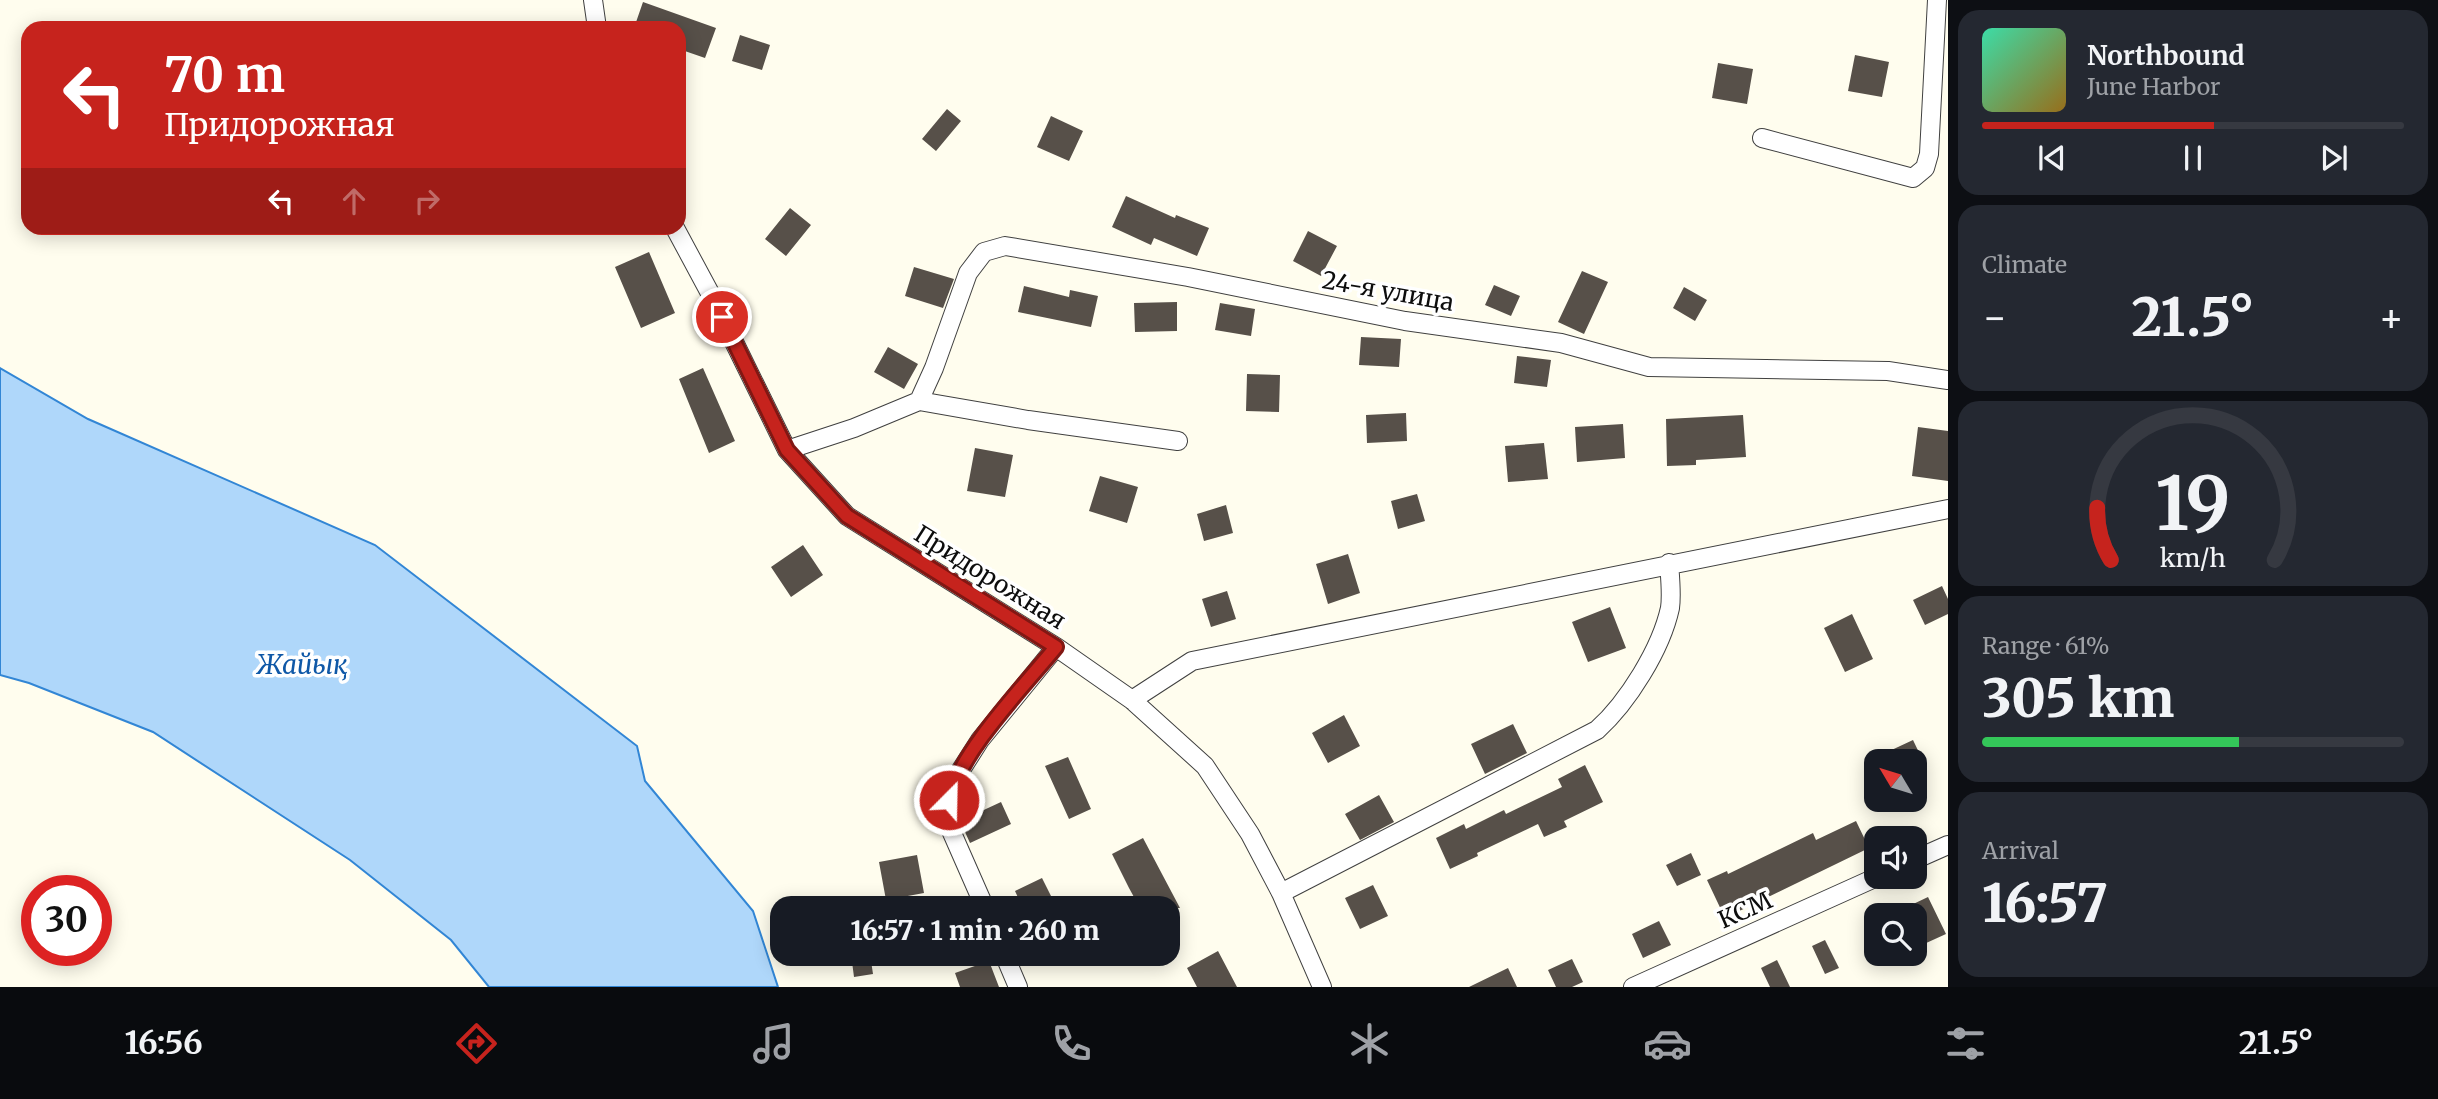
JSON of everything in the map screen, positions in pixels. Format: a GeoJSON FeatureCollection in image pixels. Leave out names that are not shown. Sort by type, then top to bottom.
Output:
{"type":"FeatureCollection","features":[{"type":"Feature","properties":{"kind":"street"},"geometry":{"type":"LineString","coordinates":[[593,0],[596,21]]}},
{"type":"Feature","properties":{"kind":"street"},"geometry":{"type":"LineString","coordinates":[[1762,138],[1913,178],[1925,168],[1929,154],[1937,0]]}},
{"type":"Feature","properties":{"kind":"street","name":"Придорожная"},"geometry":{"type":"LineString","coordinates":[[679,235],[787,450],[847,516],[1056,647],[1132,701],[1205,766],[1250,834],[1281,893],[1322,987]]}},
{"type":"Feature","properties":{"kind":"street","name":"24-я улица"},"geometry":{"type":"LineString","coordinates":[[919,401],[934,368],[968,273],[984,252],[1004,246],[1188,277],[1405,321],[1561,343],[1649,367],[1888,371],[1948,380]]}},
{"type":"Feature","properties":{"kind":"street"},"geometry":{"type":"LineString","coordinates":[[787,450],[854,428],[919,401],[1028,421],[1178,441]]}},
{"type":"Feature","properties":{"kind":"street"},"geometry":{"type":"LineString","coordinates":[[1132,701],[1192,660],[1948,509]]}},
{"type":"Feature","properties":{"kind":"street"},"geometry":{"type":"LineString","coordinates":[[1281,893],[1597,730],[1609,719],[1653,656],[1670,606],[1669,563]]}},
{"type":"Feature","properties":{"kind":"street"},"geometry":{"type":"LineString","coordinates":[[980,896],[945,817],[952,784],[980,740],[1056,647]]}},
{"type":"Feature","properties":{"kind":"street"},"geometry":{"type":"LineString","coordinates":[[1927,854],[1948,845]]}},
{"type":"Feature","properties":{"kind":"street","name":"КСМ"},"geometry":{"type":"LineString","coordinates":[[1633,987],[1864,883]]}},
{"type":"Feature","properties":{"kind":"street"},"geometry":{"type":"LineString","coordinates":[[1009,966],[1018,987]]}},
{"type":"Feature","properties":{"kind":"water","name":"Жайық"},"geometry":{"type":"Polygon","coordinates":[[[0,368],[88,419],[375,545],[637,746],[645,781],[753,911],[778,987],[489,987],[451,940],[350,860],[153,732],[29,683],[0,675],[0,368]]]}},
{"type":"Feature","properties":{"kind":"building"},"geometry":{"type":"Polygon","coordinates":[[[643,2],[716,28],[705,58],[686,51],[686,21],[636,21],[643,2]]]}},
{"type":"Feature","properties":{"kind":"building"},"geometry":{"type":"Polygon","coordinates":[[[740,35],[770,45],[762,70],[732,61],[740,35]]]}},
{"type":"Feature","properties":{"kind":"building"},"geometry":{"type":"Polygon","coordinates":[[[1855,55],[1889,62],[1882,97],[1848,91],[1855,55]]]}},
{"type":"Feature","properties":{"kind":"building"},"geometry":{"type":"Polygon","coordinates":[[[1718,63],[1753,69],[1747,104],[1712,98],[1718,63]]]}},
{"type":"Feature","properties":{"kind":"building"},"geometry":{"type":"Polygon","coordinates":[[[947,109],[961,121],[936,151],[922,139],[947,109]]]}},
{"type":"Feature","properties":{"kind":"building"},"geometry":{"type":"Polygon","coordinates":[[[1051,116],[1083,131],[1069,161],[1037,147],[1051,116]]]}},
{"type":"Feature","properties":{"kind":"building"},"geometry":{"type":"Polygon","coordinates":[[[1126,196],[1175,218],[1176,215],[1209,228],[1197,256],[1154,238],[1151,245],[1112,227],[1126,196]]]}},
{"type":"Feature","properties":{"kind":"building"},"geometry":{"type":"Polygon","coordinates":[[[790,208],[811,225],[786,256],[765,239],[790,208]]]}},
{"type":"Feature","properties":{"kind":"building"},"geometry":{"type":"Polygon","coordinates":[[[1308,231],[1337,246],[1321,276],[1293,261],[1308,231]]]}},
{"type":"Feature","properties":{"kind":"building"},"geometry":{"type":"Polygon","coordinates":[[[649,252],[675,313],[641,328],[615,267],[649,252]]]}},
{"type":"Feature","properties":{"kind":"building"},"geometry":{"type":"Polygon","coordinates":[[[914,267],[954,279],[943,308],[905,296],[914,267]]]}},
{"type":"Feature","properties":{"kind":"building"},"geometry":{"type":"Polygon","coordinates":[[[1582,271],[1608,282],[1584,334],[1558,322],[1582,271]]]}},
{"type":"Feature","properties":{"kind":"building"},"geometry":{"type":"Polygon","coordinates":[[[1494,285],[1520,296],[1511,316],[1485,305],[1494,285]]]}},
{"type":"Feature","properties":{"kind":"building"},"geometry":{"type":"Polygon","coordinates":[[[1024,286],[1069,297],[1070,290],[1098,296],[1091,327],[1018,312],[1024,286]]]}},
{"type":"Feature","properties":{"kind":"building"},"geometry":{"type":"Polygon","coordinates":[[[1684,287],[1707,300],[1695,321],[1673,308],[1684,287]]]}},
{"type":"Feature","properties":{"kind":"building"},"geometry":{"type":"Polygon","coordinates":[[[1177,302],[1177,331],[1135,332],[1134,303],[1177,302]]]}},
{"type":"Feature","properties":{"kind":"building"},"geometry":{"type":"Polygon","coordinates":[[[1220,303],[1255,309],[1251,336],[1215,330],[1220,303]]]}},
{"type":"Feature","properties":{"kind":"building"},"geometry":{"type":"Polygon","coordinates":[[[1361,337],[1401,339],[1399,367],[1359,365],[1361,337]]]}},
{"type":"Feature","properties":{"kind":"building"},"geometry":{"type":"Polygon","coordinates":[[[888,347],[918,364],[904,389],[874,372],[888,347]]]}},
{"type":"Feature","properties":{"kind":"building"},"geometry":{"type":"Polygon","coordinates":[[[1517,356],[1551,360],[1547,387],[1514,383],[1517,356]]]}},
{"type":"Feature","properties":{"kind":"building"},"geometry":{"type":"Polygon","coordinates":[[[703,368],[735,441],[709,453],[679,379],[703,368]]]}},
{"type":"Feature","properties":{"kind":"building"},"geometry":{"type":"Polygon","coordinates":[[[1247,374],[1280,375],[1279,412],[1246,411],[1247,374]]]}},
{"type":"Feature","properties":{"kind":"building"},"geometry":{"type":"Polygon","coordinates":[[[1406,413],[1407,441],[1367,443],[1366,415],[1406,413]]]}},
{"type":"Feature","properties":{"kind":"building"},"geometry":{"type":"Polygon","coordinates":[[[1743,415],[1746,457],[1696,460],[1696,465],[1667,466],[1666,419],[1743,415]]]}},
{"type":"Feature","properties":{"kind":"building"},"geometry":{"type":"Polygon","coordinates":[[[1623,424],[1625,458],[1577,462],[1575,427],[1623,424]]]}},
{"type":"Feature","properties":{"kind":"building"},"geometry":{"type":"Polygon","coordinates":[[[1918,427],[1948,431],[1948,481],[1912,476],[1918,427]]]}},
{"type":"Feature","properties":{"kind":"building"},"geometry":{"type":"Polygon","coordinates":[[[1544,443],[1548,479],[1508,482],[1505,446],[1544,443]]]}},
{"type":"Feature","properties":{"kind":"building"},"geometry":{"type":"Polygon","coordinates":[[[975,448],[1013,455],[1005,497],[967,491],[975,448]]]}},
{"type":"Feature","properties":{"kind":"building"},"geometry":{"type":"Polygon","coordinates":[[[1100,476],[1138,487],[1127,523],[1089,511],[1100,476]]]}},
{"type":"Feature","properties":{"kind":"building"},"geometry":{"type":"Polygon","coordinates":[[[1417,494],[1425,521],[1398,529],[1391,501],[1417,494]]]}},
{"type":"Feature","properties":{"kind":"building"},"geometry":{"type":"Polygon","coordinates":[[[1226,505],[1233,533],[1204,541],[1197,514],[1226,505]]]}},
{"type":"Feature","properties":{"kind":"building"},"geometry":{"type":"Polygon","coordinates":[[[803,545],[823,575],[791,597],[771,567],[803,545]]]}},
{"type":"Feature","properties":{"kind":"building"},"geometry":{"type":"Polygon","coordinates":[[[1348,554],[1360,593],[1328,604],[1316,564],[1348,554]]]}},
{"type":"Feature","properties":{"kind":"building"},"geometry":{"type":"Polygon","coordinates":[[[1942,586],[1948,599],[1948,614],[1925,625],[1913,600],[1942,586]]]}},
{"type":"Feature","properties":{"kind":"building"},"geometry":{"type":"Polygon","coordinates":[[[1227,591],[1236,619],[1211,627],[1202,599],[1227,591]]]}},
{"type":"Feature","properties":{"kind":"building"},"geometry":{"type":"Polygon","coordinates":[[[1610,607],[1626,648],[1588,662],[1572,622],[1610,607]]]}},
{"type":"Feature","properties":{"kind":"building"},"geometry":{"type":"Polygon","coordinates":[[[1852,614],[1873,659],[1845,672],[1824,628],[1852,614]]]}},
{"type":"Feature","properties":{"kind":"building"},"geometry":{"type":"Polygon","coordinates":[[[1344,715],[1360,746],[1328,763],[1312,733],[1344,715]]]}},
{"type":"Feature","properties":{"kind":"building"},"geometry":{"type":"Polygon","coordinates":[[[1513,724],[1527,753],[1485,774],[1471,744],[1513,724]]]}},
{"type":"Feature","properties":{"kind":"building"},"geometry":{"type":"Polygon","coordinates":[[[1913,740],[1917,749],[1894,749],[1913,740]]]}},
{"type":"Feature","properties":{"kind":"building"},"geometry":{"type":"Polygon","coordinates":[[[1068,757],[1091,809],[1069,819],[1045,766],[1068,757]]]}},
{"type":"Feature","properties":{"kind":"building"},"geometry":{"type":"Polygon","coordinates":[[[1585,765],[1603,802],[1564,821],[1567,827],[1544,837],[1538,824],[1450,869],[1436,838],[1464,824],[1466,829],[1504,810],[1506,814],[1562,787],[1558,779],[1585,765]]]}},
{"type":"Feature","properties":{"kind":"building"},"geometry":{"type":"Polygon","coordinates":[[[1379,795],[1394,822],[1360,840],[1345,814],[1379,795]]]}},
{"type":"Feature","properties":{"kind":"building"},"geometry":{"type":"Polygon","coordinates":[[[1001,802],[1011,824],[970,843],[960,821],[1001,802]]]}},
{"type":"Feature","properties":{"kind":"building"},"geometry":{"type":"Polygon","coordinates":[[[1856,821],[1864,838],[1864,850],[1725,918],[1707,880],[1727,871],[1728,874],[1813,833],[1816,840],[1856,821]]]}},
{"type":"Feature","properties":{"kind":"building"},"geometry":{"type":"Polygon","coordinates":[[[1143,838],[1174,896],[1133,896],[1112,854],[1143,838]]]}},
{"type":"Feature","properties":{"kind":"building"},"geometry":{"type":"Polygon","coordinates":[[[1691,853],[1701,875],[1677,886],[1666,865],[1691,853]]]}},
{"type":"Feature","properties":{"kind":"building"},"geometry":{"type":"Polygon","coordinates":[[[917,855],[924,893],[885,896],[879,862],[917,855]]]}},
{"type":"Feature","properties":{"kind":"building"},"geometry":{"type":"Polygon","coordinates":[[[1042,878],[1051,896],[1017,896],[1015,891],[1042,878]]]}},
{"type":"Feature","properties":{"kind":"building"},"geometry":{"type":"Polygon","coordinates":[[[1373,885],[1388,916],[1360,929],[1345,898],[1373,885]]]}},
{"type":"Feature","properties":{"kind":"building"},"geometry":{"type":"Polygon","coordinates":[[[1928,897],[1946,934],[1927,943],[1927,903],[1915,903],[1928,897]]]}},
{"type":"Feature","properties":{"kind":"building"},"geometry":{"type":"Polygon","coordinates":[[[1659,921],[1671,945],[1643,958],[1632,934],[1659,921]]]}},
{"type":"Feature","properties":{"kind":"building"},"geometry":{"type":"Polygon","coordinates":[[[1825,940],[1839,968],[1825,974],[1812,946],[1825,940]]]}},
{"type":"Feature","properties":{"kind":"building"},"geometry":{"type":"Polygon","coordinates":[[[1218,951],[1237,987],[1197,987],[1187,968],[1218,951]]]}},
{"type":"Feature","properties":{"kind":"building"},"geometry":{"type":"Polygon","coordinates":[[[1572,959],[1583,982],[1572,987],[1556,987],[1548,970],[1572,959]]]}},
{"type":"Feature","properties":{"kind":"building"},"geometry":{"type":"Polygon","coordinates":[[[1777,960],[1790,987],[1770,987],[1761,968],[1777,960]]]}},
{"type":"Feature","properties":{"kind":"building"},"geometry":{"type":"Polygon","coordinates":[[[853,966],[872,966],[873,974],[854,977],[853,966]]]}},
{"type":"Feature","properties":{"kind":"building"},"geometry":{"type":"Polygon","coordinates":[[[975,966],[991,966],[999,987],[960,987],[955,973],[975,966]]]}},
{"type":"Feature","properties":{"kind":"building"},"geometry":{"type":"Polygon","coordinates":[[[1508,968],[1517,987],[1469,987],[1508,968]]]}},
{"type":"Feature","properties":{"kind":"route"},"geometry":{"type":"LineString","coordinates":[[722,317],[787,450],[847,516],[1056,647],[980,740],[952,784],[949,800]]}}]}
